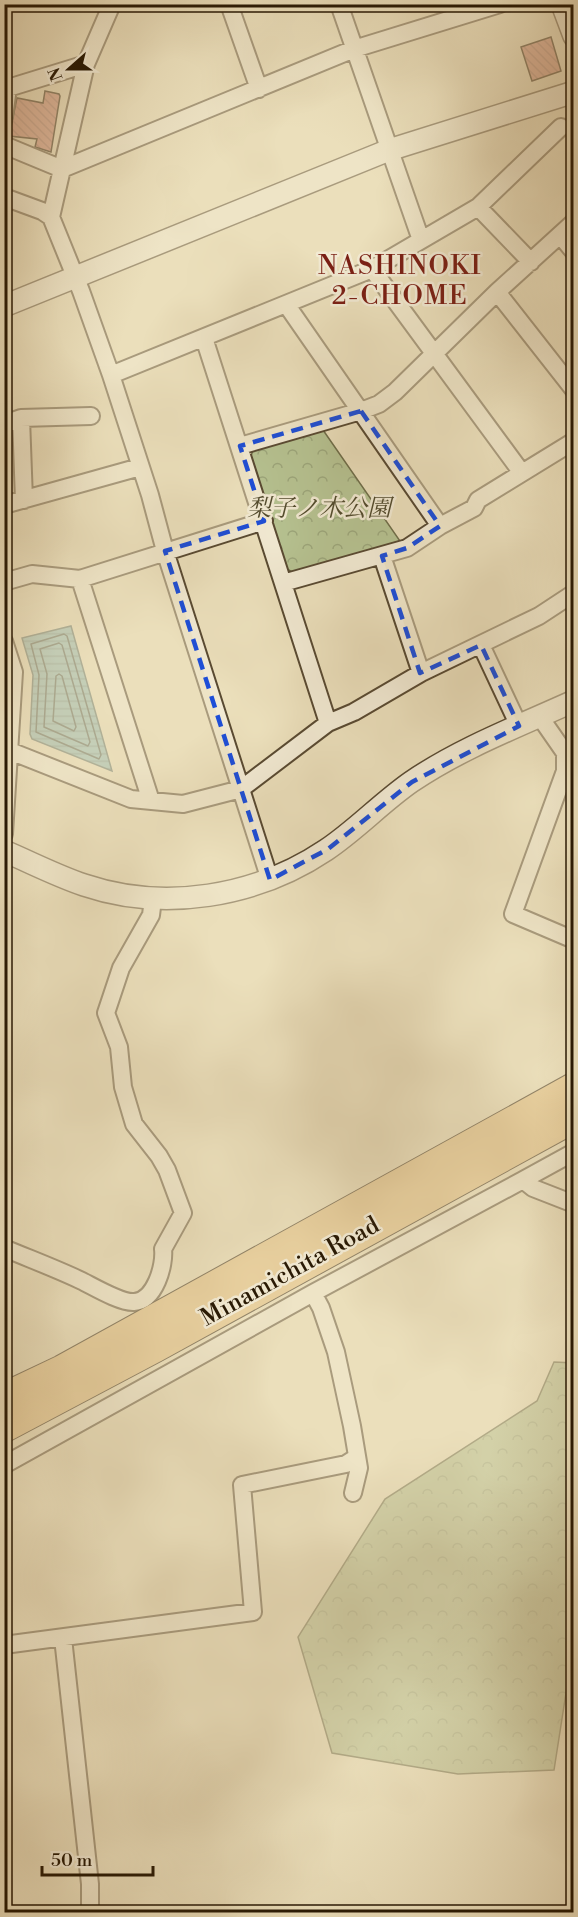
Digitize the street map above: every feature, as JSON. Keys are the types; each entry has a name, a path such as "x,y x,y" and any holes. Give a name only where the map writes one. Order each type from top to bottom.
{"highway":[{"name":"Minamichita Road","path":"4,1399 74,1365 573,1089"},
{"name":"Minamichita Road","path":"4,1426 165,1341 573,1116"}],"street":[{"path":"112,4 86,64 51,217 111,375 270,880"},
{"path":"229,4 259,89"},
{"path":"339,4 421,240"},
{"path":"4,145 62,169 450,11 500,4"},
{"path":"562,4 573,36"},
{"path":"4,117 8,88 86,64"},
{"path":"4,306 389,150 573,92"},
{"path":"111,375 372,269 478,207 561,127"},
{"path":"4,197 42,211 51,217"},
{"path":"478,207 531,262"},
{"path":"240,446 379,404 395,392 496,292 573,222"},
{"path":"560,235 573,252"},
{"path":"372,269 522,473"},
{"path":"496,292 573,390"},
{"path":"286,304 440,526"},
{"path":"204,338 328,723"},
{"path":"4,424 21,418 91,416"},
{"path":"21,418 24,500"},
{"path":"283,583 407,548 440,526 474,508 478,500 573,441"},
{"path":"4,505 140,467"},
{"path":"4,582 32,574 80,579 264,521"},
{"path":"382,556 421,673"},
{"path":"80,579 151,801"},
{"path":"10,751 130,798 183,804 241,789 328,723 354,712 421,673 540,616 573,593"},
{"path":"4,641 14,672 4,834"},
{"path":"482,645 519,726"},
{"path":"4,851 82,885 105,892 153,899 207,896 242,889 297,868 328,849 412,782 457,756 573,701"},
{"path":"540,717 565,753 565,771 513,914 573,940"},
{"path":"4,1248 106,1294 134,1302 147,1297 156,1284 164,1256 163,1249 183,1213 159,1155 134,1124 123,1087 119,1047 106,1013 122,968 151,915 153,899"},
{"path":"4,1465 573,1152"},
{"path":"523,1180 533,1188 573,1204"},
{"path":"313,1293 321,1308 336,1352 359,1468 353,1493"},
{"path":"4,1645 253,1612 242,1485 346,1464 357,1457"},
{"path":"63,1638 90,1884 90,1912"}],"highlighted area":[{"path":"361,411 440,526 407,548 382,556 420,673 481,645 519,726 412,782 328,849 270,880 165,551 264,521 240,446"}],"green space":[{"name":"梨子ノ木公園","path":"323,430 400,541 294,573 287,569 251,456 253,450"},
{"path":"554,1362 574,1363 573,1648 554,1770 458,1774 332,1753 298,1637 385,1499 537,1401"}],"water":[{"path":"71,626 112,771 32,739 30,734 33,675 22,638"}],"building":[{"path":"551,37 561,71 532,81 521,47"},
{"path":"45,91 60,96 51,152 35,147 37,139 9,136 17,98 43,103"}],"district":[{"name":"NASHINOKI 2-CHOME","path":"400,281"}]}
